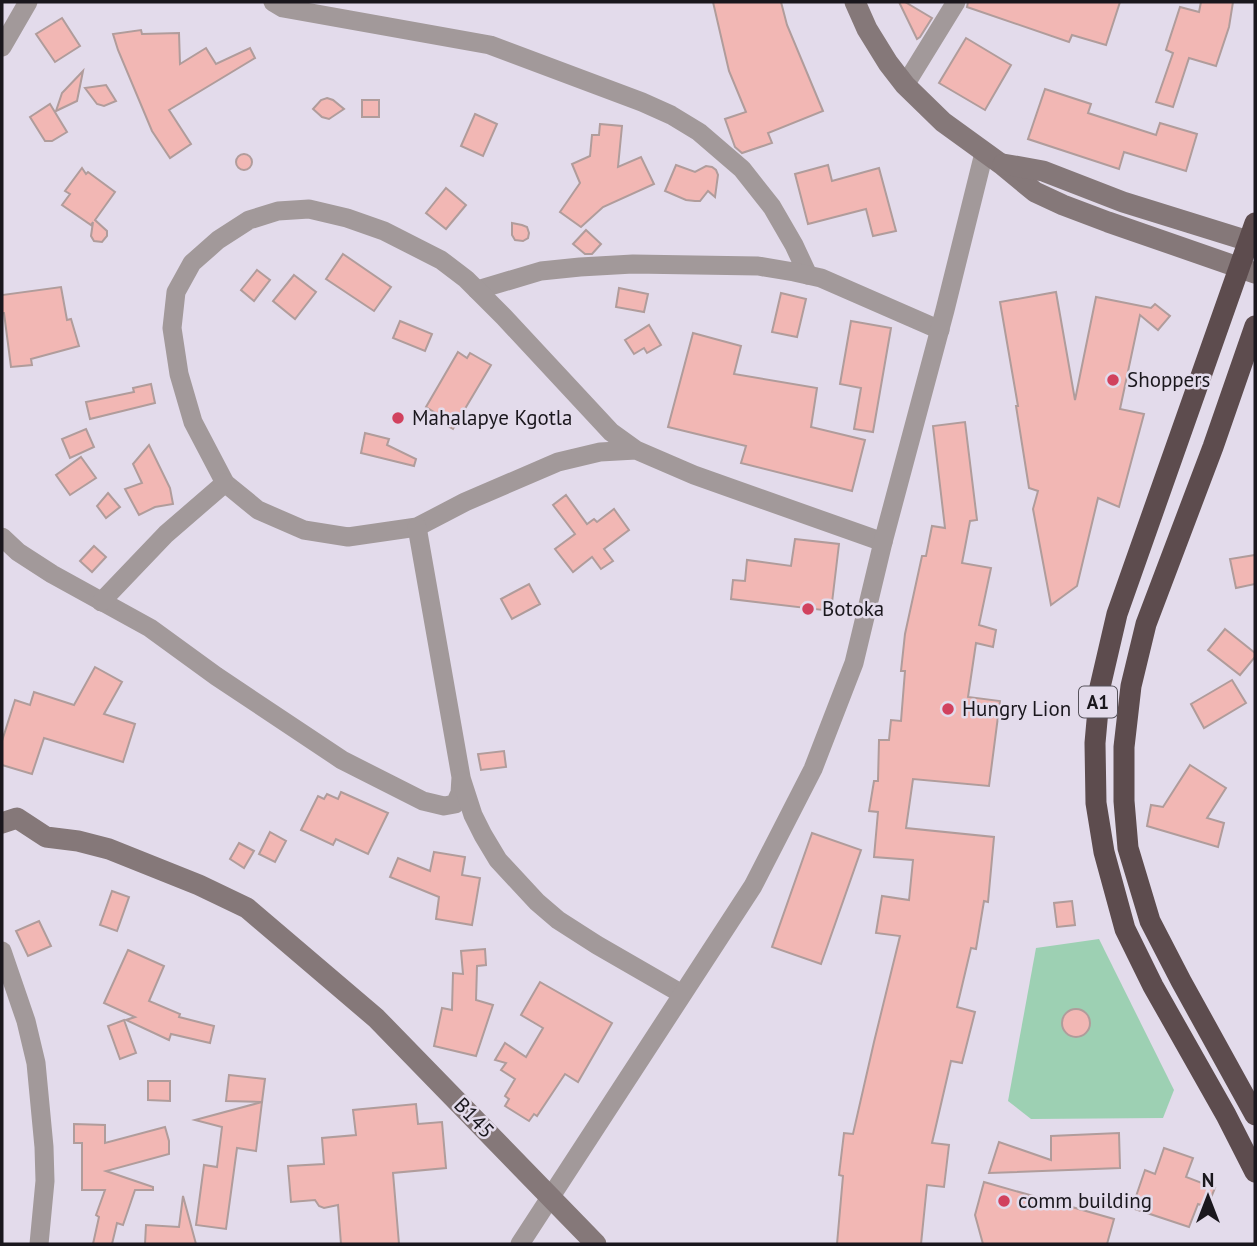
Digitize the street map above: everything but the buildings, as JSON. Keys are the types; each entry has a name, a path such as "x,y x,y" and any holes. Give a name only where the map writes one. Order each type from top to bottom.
{"highway":[{"name":"A1","path":"1253,236 1247,271 1116,614 1100,687 1095,755 1096,803 1104,852 1125,929 1153,986 1255,1171"},
{"name":"A1","path":"1255,326 1146,624 1131,686 1124,747 1124,801 1128,848 1150,921 1255,1115"}],"main road":[{"path":"855,2 887,63 905,85 943,122 1035,192 1063,205 1247,271"},
{"path":"992,158 1043,171 1123,202 1253,236"},
{"name":"B145","path":"7,818 46,837 109,849 199,885 247,908 376,1018 596,1244"}],"street":[{"path":"2,47 28,2"},
{"path":"273,2 284,9 491,45 671,115 699,132 743,169 772,207 808,275"},
{"path":"905,85 956,2"},
{"path":"520,1244 753,886 813,769 854,663 883,542 940,330 992,158"},
{"path":"636,450 600,452 558,462 465,502 417,527 348,537 304,530 258,510 225,483 193,422 179,374 172,328 176,292 192,263 218,240 249,220 278,211 309,209 384,231 440,260 466,279 611,432 636,450 694,475 883,542"},
{"path":"477,290 541,271 620,264 758,266 821,278 940,330"},
{"path":"101,602 166,534 225,483"},
{"path":"2,537 18,552 52,575 150,628 216,676 342,760 423,801 444,806 454,804 460,793 461,777 417,527"},
{"path":"461,777 473,815 498,860 537,902 558,920 597,945 682,994"},
{"path":"2,951 26,1021 36,1063 45,1181 39,1244"}],"green space":[{"path":"1099,939 1174,1090 1163,1118 1031,1119 1008,1101 1036,948"}],"place":[{"name":"Shoppers","path":"1113,380"},
{"name":"Mahalapye Kgotla","path":"398,418"},
{"name":"Botoka","path":"808,609"},
{"name":"Hungry Lion","path":"948,709"},
{"name":"comm building","path":"1004,1201"}]}
